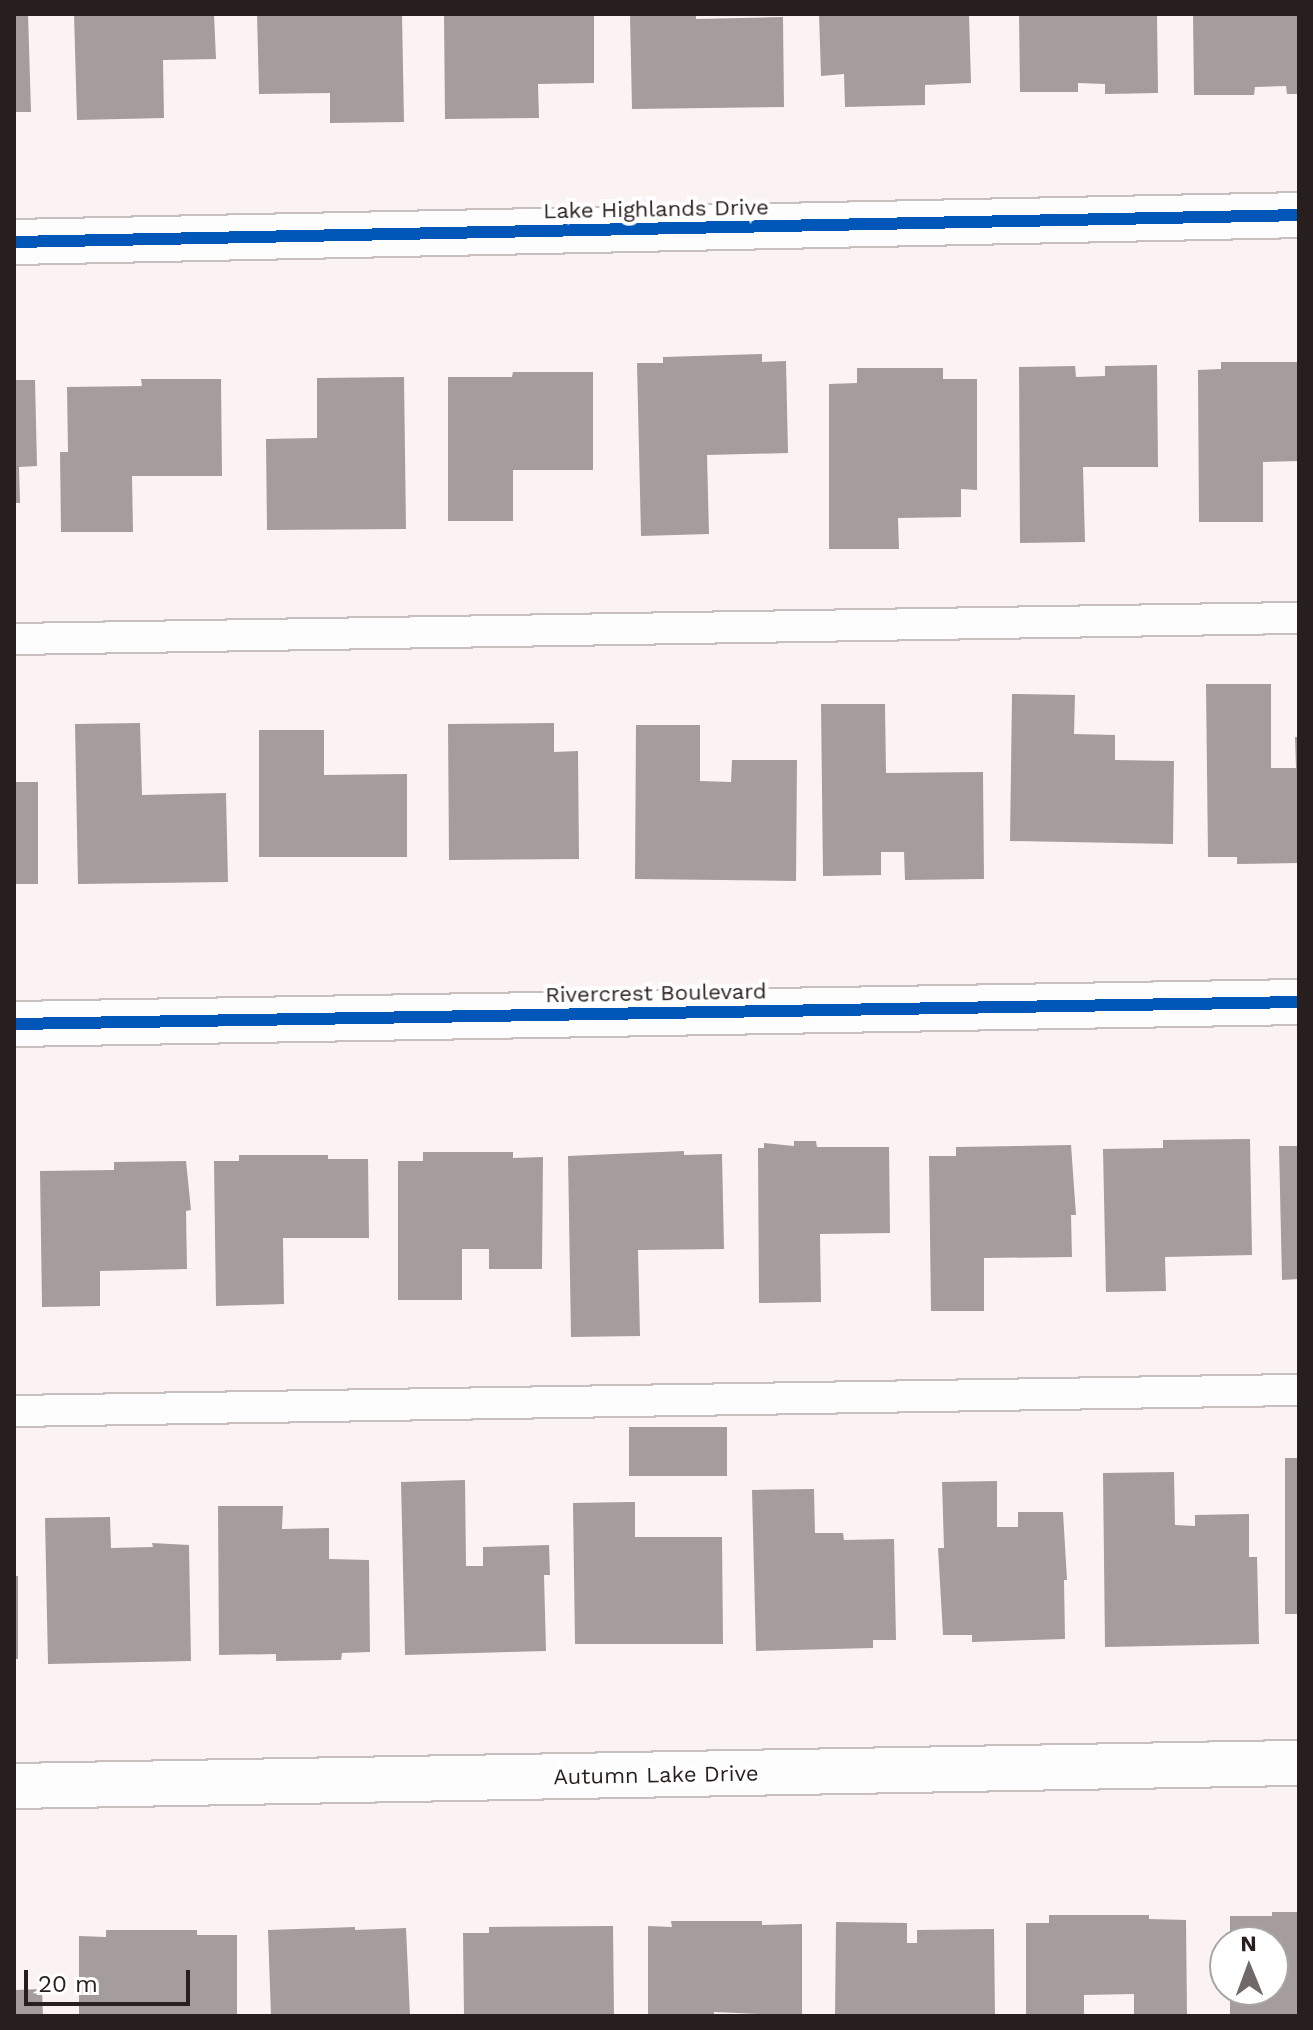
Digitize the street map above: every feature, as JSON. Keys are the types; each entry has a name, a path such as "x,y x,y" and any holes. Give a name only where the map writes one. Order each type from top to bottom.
{"street":[{"name":"Lake Highlands Drive","path":"14,242 1299,215"},
{"name":"Rivercrest Boulevard","path":"14,1024 1299,1002"},
{"name":"Autumn Lake Drive","path":"14,1786 1299,1763"}],"lane":[{"path":"14,639 1299,618"},
{"path":"14,1411 1299,1390"}],"building":[{"path":"14,14 28,14 31,112 14,112"},
{"path":"74,14 214,14 216,59 163,60 164,118 77,120"},
{"path":"257,14 402,14 404,122 330,123 330,93 259,94"},
{"path":"444,14 594,14 594,83 538,84 539,118 445,119"},
{"path":"630,14 696,14 696,19 783,17 784,107 632,109"},
{"path":"819,14 969,14 971,83 925,85 925,105 845,107 844,74 821,76"},
{"path":"1019,14 1157,14 1158,93 1105,94 1105,84 1078,83 1078,92 1020,92"},
{"path":"1193,14 1299,14 1299,94 1287,94 1286,86 1255,87 1254,95 1194,95"},
{"path":"762,354 762,362 786,361 788,453 707,455 709,534 641,536 637,363 663,363 663,357"},
{"path":"1221,362 1299,362 1299,461 1263,462 1263,522 1199,522 1198,370 1221,369"},
{"path":"1157,365 1158,467 1083,467 1085,542 1020,543 1019,367 1075,366 1076,377 1105,376 1105,366"},
{"path":"857,368 943,368 943,379 977,379 977,490 961,489 961,517 898,518 899,549 829,549 829,384 857,383"},
{"path":"513,372 593,372 593,470 513,470 513,521 448,521 448,377 512,377"},
{"path":"404,377 406,529 267,530 266,439 317,438 317,378"},
{"path":"141,379 221,379 222,476 132,476 133,532 61,532 60,452 68,452 67,387 142,386"},
{"path":"14,380 35,380 37,466 19,467 20,503 14,503"},
{"path":"1206,684 1271,684 1271,768 1296,768 1295,737 1299,737 1299,863 1237,864 1237,857 1208,857"},
{"path":"1012,694 1075,695 1074,734 1115,735 1115,760 1174,761 1173,844 1010,841"},
{"path":"821,704 885,704 886,773 983,772 984,879 905,880 904,852 881,852 881,875 823,876"},
{"path":"140,723 142,795 226,793 228,882 78,884 75,724"},
{"path":"554,723 554,752 578,751 579,859 449,860 448,724"},
{"path":"636,725 700,725 700,781 731,782 732,760 797,760 796,881 635,879"},
{"path":"259,730 324,730 324,775 407,774 407,857 259,857"},
{"path":"14,782 38,782 38,884 14,884"},
{"path":"1250,1139 1252,1255 1165,1257 1166,1291 1106,1292 1103,1149 1163,1148 1163,1140"},
{"path":"794,1141 816,1141 817,1147 889,1147 890,1233 820,1234 821,1302 759,1303 758,1148 764,1148 764,1143 794,1146"},
{"path":"1071,1145 1076,1215 1071,1215 1072,1257 984,1258 984,1311 931,1311 929,1156 956,1156 956,1147"},
{"path":"1279,1146 1299,1146 1299,1279 1282,1280"},
{"path":"684,1151 684,1155 722,1154 724,1249 638,1250 640,1336 571,1337 568,1156"},
{"path":"423,1152 513,1152 513,1158 543,1157 542,1269 489,1269 489,1249 462,1249 462,1300 398,1300 398,1161 423,1161"},
{"path":"239,1155 328,1155 328,1159 368,1159 369,1238 283,1238 284,1304 216,1306 214,1161 239,1161"},
{"path":"186,1161 191,1210 186,1211 187,1269 100,1271 100,1306 42,1307 40,1171 114,1170 114,1162"},
{"path":"629,1427 727,1427 727,1476 629,1476"},
{"path":"1285,1458 1299,1458 1299,1614 1285,1614"},
{"path":"1174,1472 1175,1525 1195,1526 1195,1515 1249,1514 1249,1557 1257,1557 1259,1644 1105,1647 1103,1473"},
{"path":"465,1480 466,1566 483,1566 483,1547 549,1545 550,1575 544,1575 546,1651 405,1655 401,1482"},
{"path":"997,1481 997,1527 1018,1527 1018,1512 1063,1512 1067,1580 1064,1580 1065,1639 972,1642 972,1635 943,1635 938,1548 944,1548 942,1482"},
{"path":"814,1489 815,1533 843,1533 844,1540 894,1539 896,1640 873,1640 873,1648 756,1651 752,1490"},
{"path":"635,1502 635,1537 722,1537 723,1644 575,1644 573,1503"},
{"path":"218,1506 283,1506 282,1529 329,1528 329,1559 369,1560 370,1652 342,1653 341,1660 276,1661 276,1654 219,1655"},
{"path":"110,1517 111,1548 153,1547 152,1543 189,1545 191,1661 48,1664 45,1518"},
{"path":"14,1576 18,1576 18,1659 14,1659"},
{"path":"1272,1912 1299,1912 1299,2015 1230,2016 1230,2006 1289,2006 1289,1926 1230,1926 1230,1916 1272,1916"},
{"path":"1049,1915 1149,1915 1149,1919 1186,1920 1187,2016 1134,2016 1134,1994 1084,1995 1084,2016 1026,2016 1026,1923 1049,1923"},
{"path":"671,1921 802,1924 802,2016 714,2012 714,2016 648,2016 648,1926 672,1927"},
{"path":"836,1922 907,1923 907,1943 917,1943 917,1930 994,1929 995,2016 835,2016"},
{"path":"613,1926 614,2016 464,2016 463,1933 489,1933 489,1927"},
{"path":"355,1927 355,1930 406,1928 410,2016 271,2016 268,1930"},
{"path":"106,1930 197,1930 197,1935 237,1935 237,2016 79,2016 79,1936 106,1937"},
{"path":"42,1989 43,2016 15,2016 14,1990"}],"cycle path":[{"path":"14,242 1299,215"},
{"path":"14,1024 1299,1002"}]}
